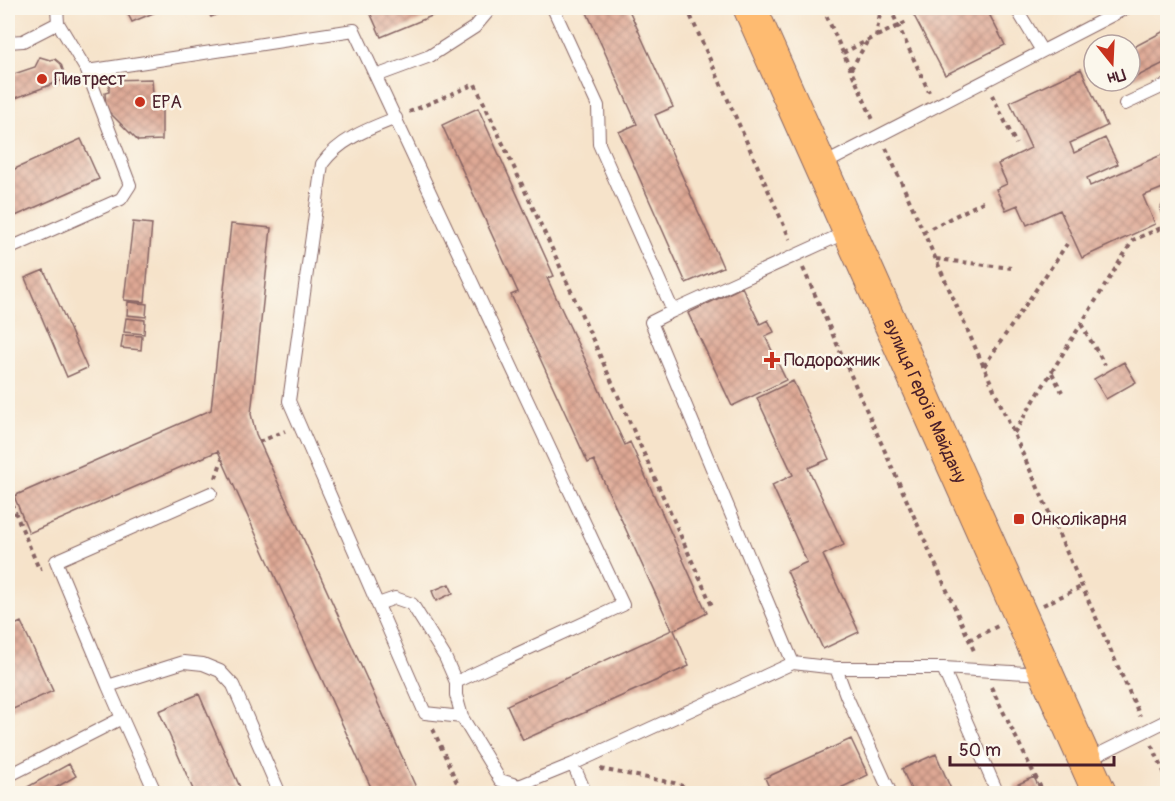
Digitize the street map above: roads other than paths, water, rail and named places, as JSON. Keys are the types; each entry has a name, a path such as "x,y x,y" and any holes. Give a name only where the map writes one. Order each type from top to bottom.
{"main road":[{"name":"вулиця Героїв Майдану","path":"750,8 1100,794"}],"lane":[{"path":"8,249 121,199 130,185 87,71 58,23 57,8"},
{"path":"376,76 430,56 475,27 491,8"},
{"path":"553,8 598,106 599,144 672,311"},
{"path":"1016,8 1042,51"},
{"path":"821,166 1126,8"},
{"path":"8,42 22,41 58,23"},
{"path":"87,71 354,30 623,605 456,682"},
{"path":"1125,104 1167,84"},
{"path":"396,118 358,133 330,153 322,164 289,401 425,713 462,717"},
{"path":"793,663 651,322 850,231"},
{"path":"156,794 56,561 211,493"},
{"path":"378,604 395,598 412,604 446,657 456,682 456,695 462,717 500,780 519,786 573,764 793,663 836,668 943,668 1047,674"},
{"path":"108,686 184,662 203,664 220,671 233,685 280,794"},
{"path":"836,668 891,794"},
{"path":"943,668 999,794"},
{"path":"8,776 122,718"},
{"path":"1086,761 1167,720"},
{"path":"573,764 586,794"}],"place":[{"name":"Пивтрест","path":"42,79"},
{"name":"ЕРА","path":"140,102"},
{"name":"Подорожник","path":"772,360"},
{"name":"Онколікарня","path":"1019,519"}]}
